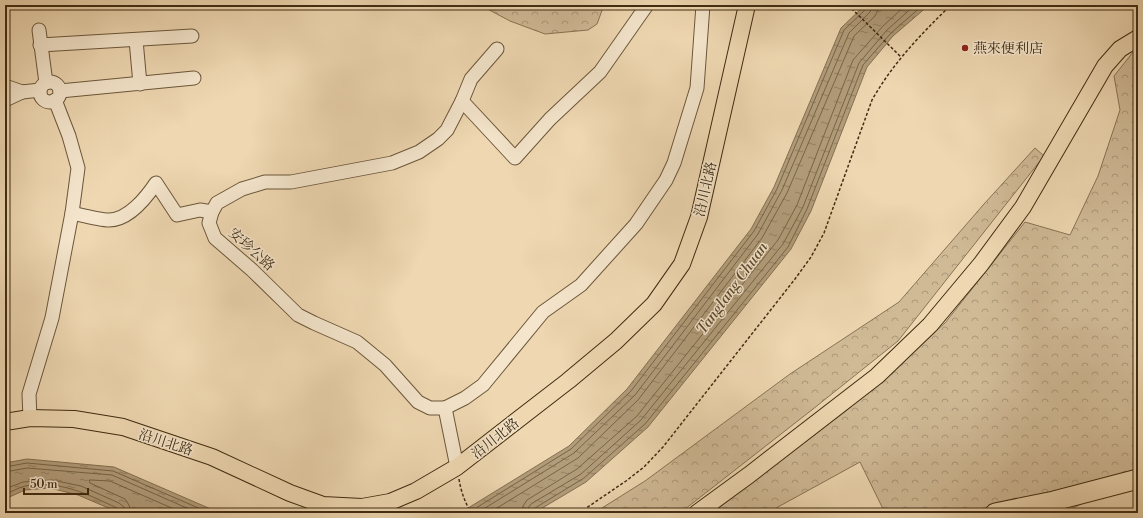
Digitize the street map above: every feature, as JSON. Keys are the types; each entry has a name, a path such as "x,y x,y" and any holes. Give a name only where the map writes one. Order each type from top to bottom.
{"highway":[{"path":"995,513 1137,482"}],"main road":[{"name":"沿川北路","path":"5,422 30,418 74,419 123,427 212,457 290,494 323,504 362,507 390,502 416,491 457,467 568,381 616,341 654,304 682,264 699,217 747,5"},
{"path":"697,513 750,475 877,376 930,325 981,264 1023,207 1105,66 1120,50 1138,38"}],"street":[{"path":"462,101 515,158 550,118 600,72 647,5"},
{"path":"457,467 445,408 465,398 483,385 543,312 581,285 636,224 666,180 674,163 697,88 703,5"},
{"path":"38,30 43,86 40,96 45,101 52,102 57,96 194,78"},
{"path":"40,45 192,36"},
{"path":"136,40 140,84"},
{"path":"72,213 108,220 121,218 148,196 156,183 177,215 200,210 212,212 217,203 242,189 264,182 291,182 392,163 419,152 438,139 447,130 472,80 497,49"},
{"path":"5,86 22,92"},
{"path":"5,100 22,92 43,86"},
{"path":"30,418 29,394 52,318 72,213 78,168 57,96"},
{"name":"安珍公路","path":"212,212 209,223 215,238 252,270 298,315 357,342 385,365 418,402 430,408 445,408"}],"path":[{"path":"848,5 901,57"},
{"path":"579,513 644,467 663,447 795,279 811,257 824,233 872,100 883,81 901,57 927,28 951,5"},
{"path":"457,467 461,492 471,513"}],"green space":[{"path":"480,5 604,5 597,24 588,30 545,34 510,21"},
{"path":"1138,46 1138,476 1063,513 885,513 860,462 767,513 712,513 847,410 945,323 1025,222 1070,235 1098,176 1120,110 1114,76"},
{"path":"1035,148 1044,156 898,341 680,513 594,513 645,481 790,374 899,302"}],"water":[{"name":"Tanglang Chuan","path":"865,5 929,5 893,36 867,67 811,211 791,249 648,427 586,482 534,513 460,513 569,446 627,389 751,229 774,187 841,28"},
{"path":"27,459 114,467 220,513 120,513 78,495 50,488 25,490 5,499 5,463"}],"place":[{"name":"燕來便利店","path":"965,48"}]}
